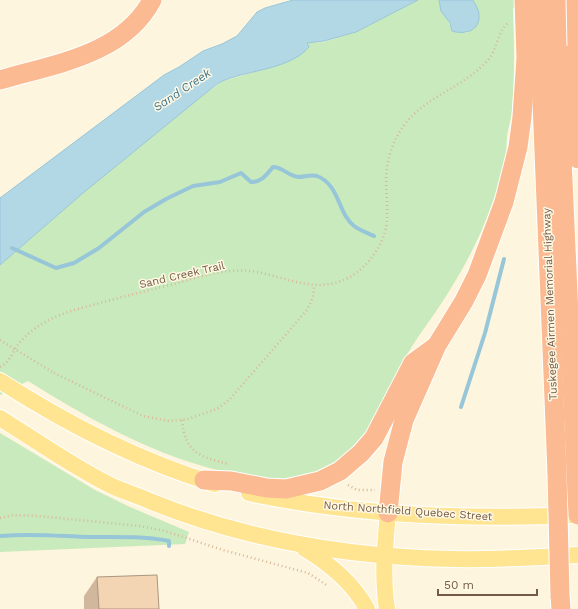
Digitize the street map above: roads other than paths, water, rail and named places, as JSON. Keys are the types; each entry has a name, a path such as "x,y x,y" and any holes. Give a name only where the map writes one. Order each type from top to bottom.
{"highway":[{"path":"0,80 85,55 113,42 136,23 152,0"},
{"path":"524,0 549,49 578,159"},
{"name":"Tuskegee Airmen Memorial Highway","path":"538,0 549,49 561,603"},
{"path":"556,0 549,49 578,515"},
{"path":"388,513 390,483 397,442 414,394 437,345 464,301 476,274 504,202 518,147 522,116 570,0"},
{"path":"204,480 231,481 260,488 286,489 320,481 340,471 361,453 374,438 413,363 437,345"}],"main road":[{"name":"North Northfield Quebec Street","path":"6,385 121,448 154,463 246,492 337,509 388,513 490,517 578,515"},
{"path":"0,418 52,452 112,486 176,511 250,535 301,546 384,556 454,559 578,555"},
{"path":"388,513 384,556 388,609"},
{"path":"301,546 320,558 344,578 354,589 367,609"}],"water":[{"name":"Sand Creek","path":"293,0 418,0 356,32 324,41 307,43 309,47 291,60 269,68 235,77 218,84 83,193 0,265 0,198 164,75 203,51 222,44 237,36 257,12 265,8"},
{"path":"439,0 473,0 479,13 477,25 467,32 452,31 450,23 441,11"}],"waterway":[{"path":"12,248 56,268 74,263 99,248 144,212 166,199 193,186 220,182 241,173 251,182 255,182 264,178 273,167 280,168 294,176 315,175 324,180 334,192 348,220 354,226 374,236"},
{"path":"461,407 485,333 504,259"},
{"path":"0,536 33,535 159,539 169,541 169,546"}]}
